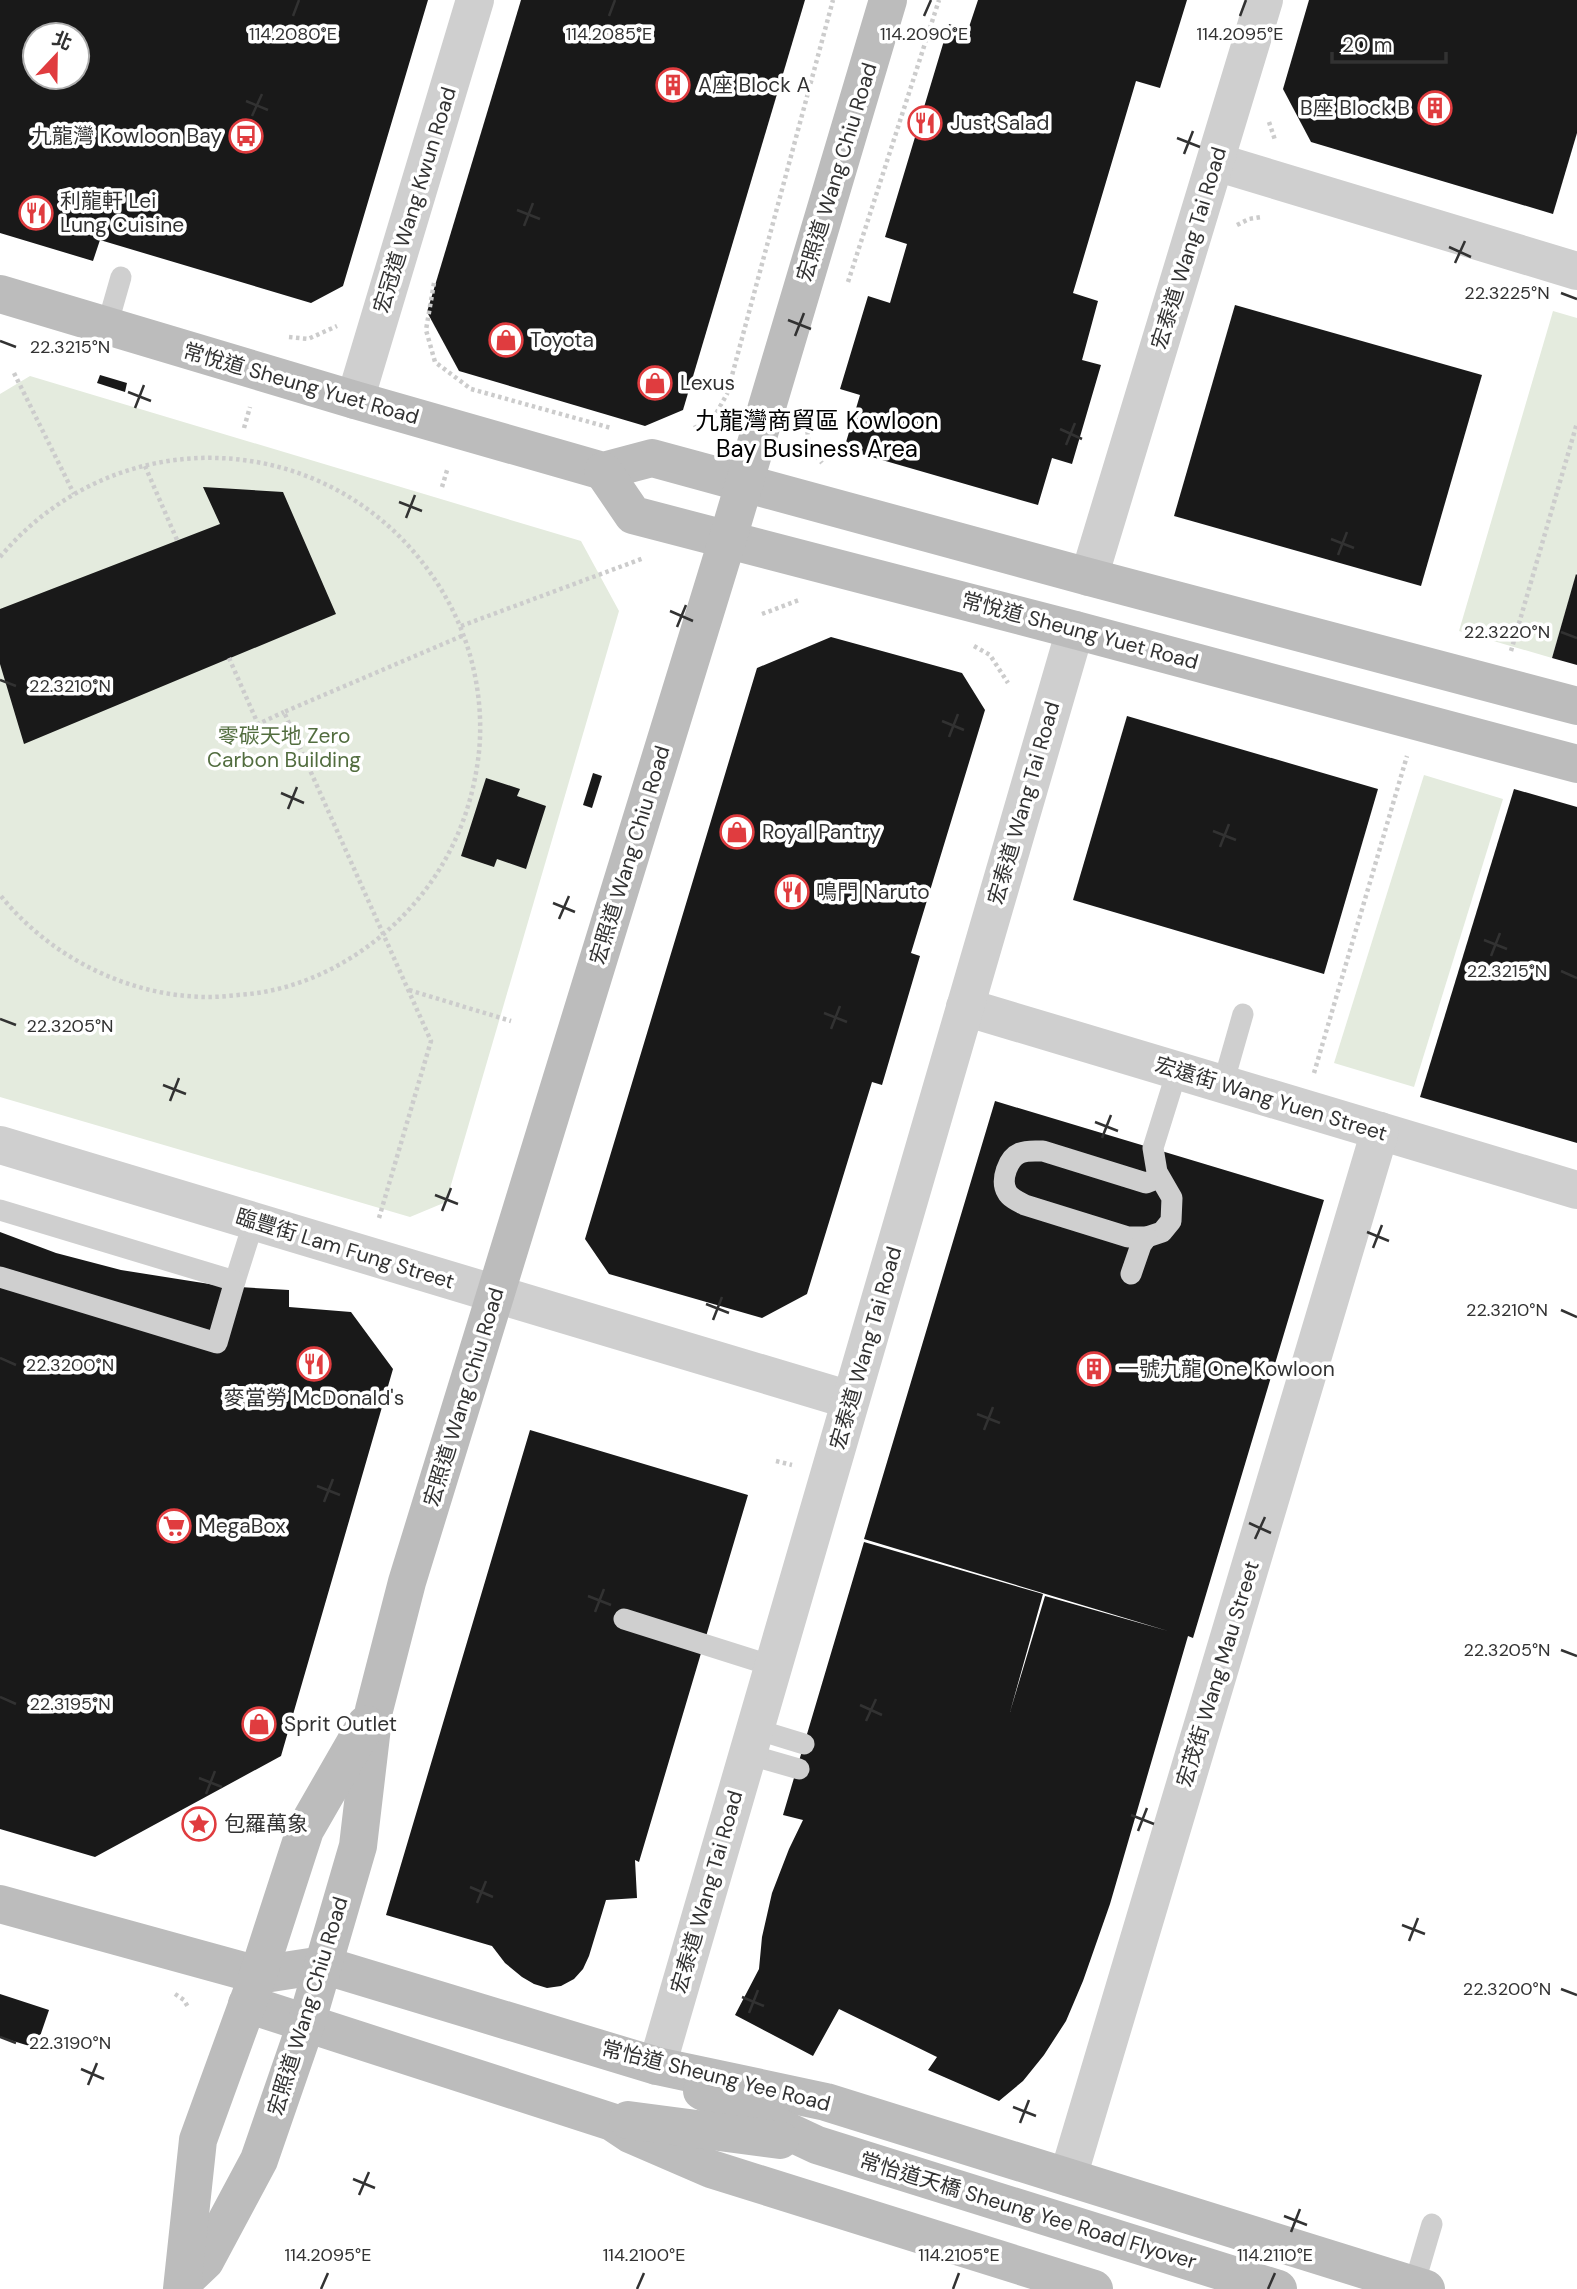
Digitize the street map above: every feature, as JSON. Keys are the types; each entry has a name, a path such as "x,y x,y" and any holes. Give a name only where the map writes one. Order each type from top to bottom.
{"main road":[{"name":"宏照道 Wang Chiu Road","path":"183,2285 205,2261 260,2160 306,2024 358,1846 374,1710 407,1583 728,538 888,0"},
{"name":"常悅道 Sheung Yuet Road","path":"0,294 603,471 633,515 1075,629 1577,764"},
{"path":"603,471 652,458 1577,706"},
{"name":"宏照道 Wang Chiu Road","path":"183,2285 198,2140 252,1990 305,1830 374,1710"},
{"name":"常怡道 Sheung Yee Road","path":"0,1904 252,1990 306,2024 612,2122 630,2134 711,2169 1094,2289"},
{"name":"常怡道 Sheung Yee Road","path":"252,1990 323,1965 657,2066 826,2102 1420,2287"},
{"name":"常怡道天橋 Sheung Yee Road Flyover","path":"657,2066 692,2086 817,2145 1278,2289"},
{"name":"常怡道天橋 Sheung Yee Road Flyover","path":"612,2122 635,2119 817,2145"}],"street":[{"name":"宏冠道 Wang Kwun Road","path":"355,400 475,0"},
{"name":"宏泰道 Wang Tai Road","path":"1089,577 1264,0"},
{"path":"1216,162 1577,271"},
{"name":"宏泰道 Wang Tai Road","path":"657,2066 1075,629"},
{"name":"宏遠街 Wang Yuen Street","path":"965,1007 1577,1190"},
{"name":"宏茂街 Wang Mau Street","path":"1068,2177 1380,1131"},
{"name":"臨豐街 Lam Fung Street","path":"0,1145 850,1400"}],"lane":[{"path":"107,326 121,278"},
{"path":"1223,1084 1243,1014"},
{"path":"1158,1174 1156,1179 1146,1183 1043,1150 1017,1154 1010,1162 1004,1178 1006,1191 1025,1205 1128,1237 1147,1237 1163,1232 1171,1221 1174,1208 1172,1198 1158,1174 1153,1148 1177,1071"},
{"path":"0,1210 235,1281"},
{"path":"0,1277 217,1342 254,1221"},
{"path":"1131,1274 1141,1245 1147,1237"},
{"path":"624,1619 773,1666"},
{"path":"751,1742 804,1744"},
{"path":"751,1742 799,1769"},
{"path":"1420,2287 1432,2224"}],"path":[{"path":"689,430 713,419 727,394 833,0"},
{"path":"847,284 939,0"},
{"path":"283,337 308,339 336,327 343,317"},
{"path":"426,330 435,362 471,389 622,431"},
{"path":"14,373 74,495"},
{"path":"805,414 809,447 829,471"},
{"path":"1508,659 1577,423"},
{"path":"0,557 19,535 60,502 107,477 158,462 211,457 264,463 314,478 362,504 403,538 436,579 464,635 476,677 481,730 476,782 460,832 435,879 401,920 360,953 313,978 262,992 209,998 156,992 105,976 58,951 18,917 0,895"},
{"path":"145,466 177,540"},
{"path":"461,626 645,558"},
{"path":"229,658 258,724 464,635"},
{"path":"284,712 431,1041 379,1218"},
{"path":"1311,1082 1408,755"},
{"path":"409,990 511,1021"}],"green space":[{"path":"1553,311 1577,318 1577,572 1552,658 1459,631"},
{"name":"零碳天地 Zero Carbon Building","path":"30,376 581,541 619,611 446,1202 410,1217 0,1097 0,394"},
{"path":"1424,775 1503,799 1414,1087 1334,1063"}],"building":[{"path":"0,0 428,0 343,286 311,303 100,240 93,261 0,233"},
{"path":"521,0 805,0 683,410 645,426 459,371 427,312"},
{"path":"978,0 1187,0 1160,88 1136,81 1073,293 1098,301 1082,360 1101,365 1072,464 1052,458 1038,505 844,449 860,395 840,389 868,296 890,303 907,244 885,237 949,24 968,30"},
{"name":"B座 Block B","path":"1309,0 1577,0 1577,133 1553,214 1311,142 1283,89"},
{"path":"1235,305 1482,375 1421,586 1174,516"},
{"path":"100,375 127,383 125,392 97,383"},
{"path":"203,487 283,492 336,614 24,744 0,664 0,609 220,524"},
{"path":"1577,575 1577,665 1552,658"},
{"path":"831,637 962,673 985,710 911,953 920,956 882,1085 872,1082 807,1294 762,1318 609,1274 585,1239 757,668"},
{"path":"1127,716 1378,789 1324,974 1073,900"},
{"path":"593,773 602,776 592,808 583,805"},
{"path":"486,778 520,789 517,796 546,806 526,869 497,859 494,867 461,856"},
{"path":"1514,789 1577,807 1577,1143 1420,1097"},
{"path":"995,1101 1324,1200 1193,1638 1188,1636 1110,1904 1083,1981 1066,2021 1044,2055 1023,2081 999,2101 928,2070 937,2057 839,2009 813,2056 735,2015 759,1969 762,1937 772,1893 803,1820 783,1815 864,1542 1043,1594 1010,1712 1045,1596 1168,1631 864,1539"},
{"name":"MegaBox","path":"0,1232 56,1253 121,1270 222,1286 289,1290 289,1307 351,1312 393,1369 281,1756 95,1857 0,1829"},
{"path":"530,1430 748,1495 639,1862 635,1860 637,1898 606,1900 583,1969 574,1979 561,1986 547,1988 522,1977 505,1963 492,1946 386,1915"},
{"path":"0,1994 49,2010 36,2048 0,2037"}],"place":[{"name":"A座 Block A","path":"673,85"},
{"name":"B座 Block B","path":"1435,108"},
{"name":"Just Salad","path":"925,123"},
{"name":"九龍灣 Kowloon Bay","path":"246,136"},
{"name":"利龍軒 Lei Lung Cuisine","path":"36,213"},
{"name":"Toyota","path":"506,340"},
{"name":"Lexus","path":"655,383"},
{"name":"Royal Pantry","path":"737,832"},
{"name":"鳴門 Naruto","path":"792,892"},
{"name":"麥當勞 McDonald's","path":"314,1364"},
{"name":"一號九龍 One Kowloon","path":"1094,1369"},
{"name":"MegaBox","path":"174,1526"},
{"name":"Sprit Outlet","path":"259,1724"},
{"name":"包羅萬象","path":"199,1824"}],"district":[{"name":"九龍灣商貿區 Kowloon Bay Business Area","path":"817,435"}]}
